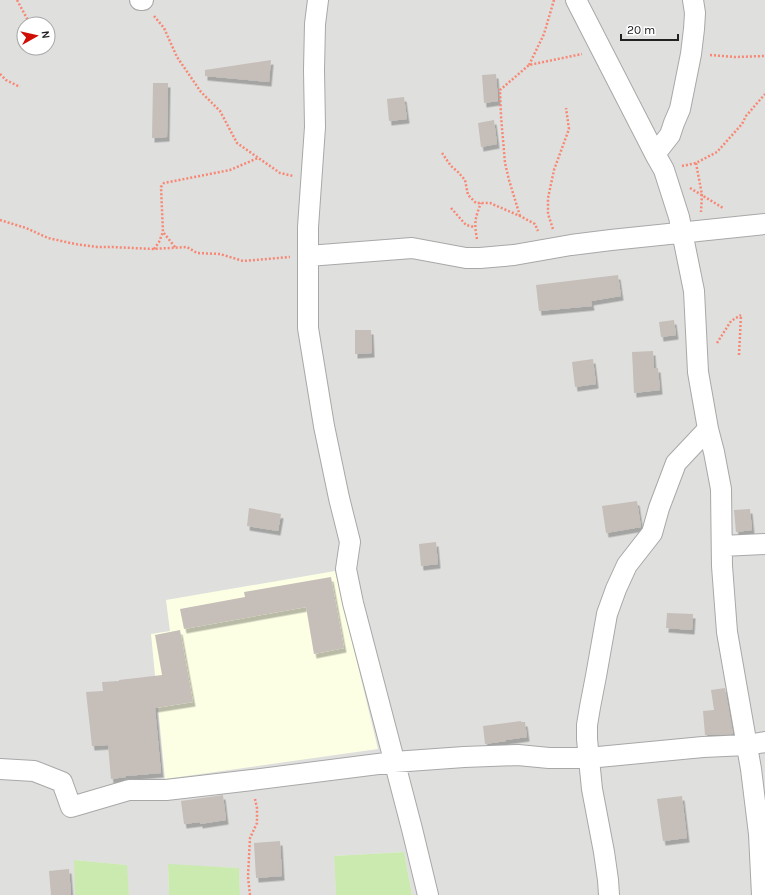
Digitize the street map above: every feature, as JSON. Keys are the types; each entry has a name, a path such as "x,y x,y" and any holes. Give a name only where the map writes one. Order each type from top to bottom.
{"street":[{"path":"318,0 314,70 315,127 308,227 308,328 324,426 350,542 346,569 353,603 428,895"},
{"path":"576,0 662,168 679,217 694,291 698,372 721,489 722,566 727,632 756,743 751,769 759,834 762,895"},
{"path":"662,168 670,135 680,109 691,54 695,13 693,0"},
{"path":"308,256 412,248 466,258 480,258 514,255 611,240 756,225"},
{"path":"609,895 607,873 592,789 587,739 587,725 607,614 613,595 627,565 652,533 659,508 676,463 708,429"},
{"path":"722,546 765,544"},
{"path":"0,769 34,772 62,782 71,808 129,790 166,790 394,762 464,757 518,756 588,758 756,743"}],"path":[{"path":"17,0 26,16"},
{"path":"141,0 164,28 177,58 201,92 220,111 237,143 280,172 311,181"},
{"path":"520,216 505,163 500,90 529,65 544,34 554,0"},
{"path":"529,65 602,50"},
{"path":"691,54 735,57 765,56"},
{"path":"0,74 6,80 20,87"},
{"path":"662,168 696,163 717,152 742,124 746,116 765,94"},
{"path":"566,108 569,129 554,170 548,198 548,214 553,230 571,245"},
{"path":"442,153 451,166 465,180 468,195 476,203 490,203 535,224 544,250"},
{"path":"153,249 159,242 163,232 161,187 164,183 230,170 259,158"},
{"path":"696,163 702,194 700,218 702,230"},
{"path":"662,168 725,209 756,225"},
{"path":"480,258 474,227 475,217 481,203"},
{"path":"451,208 466,225 474,227"},
{"path":"0,220 26,228 48,238 97,247 153,249 187,247 197,253 220,254 243,260 308,256"},
{"path":"163,232 175,247"},
{"path":"697,354 716,344 731,321 740,315 739,355"},
{"path":"250,895 248,877 250,838 257,823 257,808 252,780"}],"shaded area":[{"path":"0,0 765,0 765,895 412,895 404,852 334,856 336,895 240,895 239,868 168,865 169,895 129,895 126,865 75,860 75,895 0,895"},
{"path":"335,571 378,749 165,779 151,634 170,631 166,600"}],"green space":[{"path":"404,852 412,895 336,895 334,856"},
{"path":"74,860 127,865 129,895 75,895"},
{"path":"168,864 239,868 240,895 169,895"}],"building":[{"path":"271,60 269,82 205,76 205,70"},
{"path":"496,74 498,101 484,103 482,75"},
{"path":"153,83 168,83 167,137 152,138"},
{"path":"404,97 407,119 389,121 387,99"},
{"path":"494,120 497,144 481,147 478,123"},
{"path":"618,275 621,296 591,301 592,306 539,311 536,285"},
{"path":"674,320 676,335 661,337 659,322"},
{"path":"355,330 371,330 372,353 355,354"},
{"path":"653,351 654,368 658,368 660,390 634,393 632,352"},
{"path":"593,359 596,384 575,387 572,362"},
{"path":"637,501 641,527 606,533 602,506"},
{"path":"249,508 281,514 278,531 247,526"},
{"path":"750,509 752,530 736,532 734,510"},
{"path":"436,542 438,564 421,566 419,544"},
{"path":"331,577 344,648 314,654 306,607 184,629 180,609 245,597 244,592"},
{"path":"667,613 693,614 692,630 666,628"},
{"path":"180,630 193,702 155,708 161,773 111,779 108,745 92,746 86,692 103,691 102,682 162,675 155,635"},
{"path":"725,688 733,734 705,735 703,711 714,710 711,690"},
{"path":"521,721 525,722 527,737 485,744 483,726"},
{"path":"223,795 226,820 200,824 200,822 184,824 181,801"},
{"path":"682,796 687,838 663,841 657,799"},
{"path":"280,841 282,876 256,878 254,843"},
{"path":"69,869 71,895 51,895 49,871"}]}
